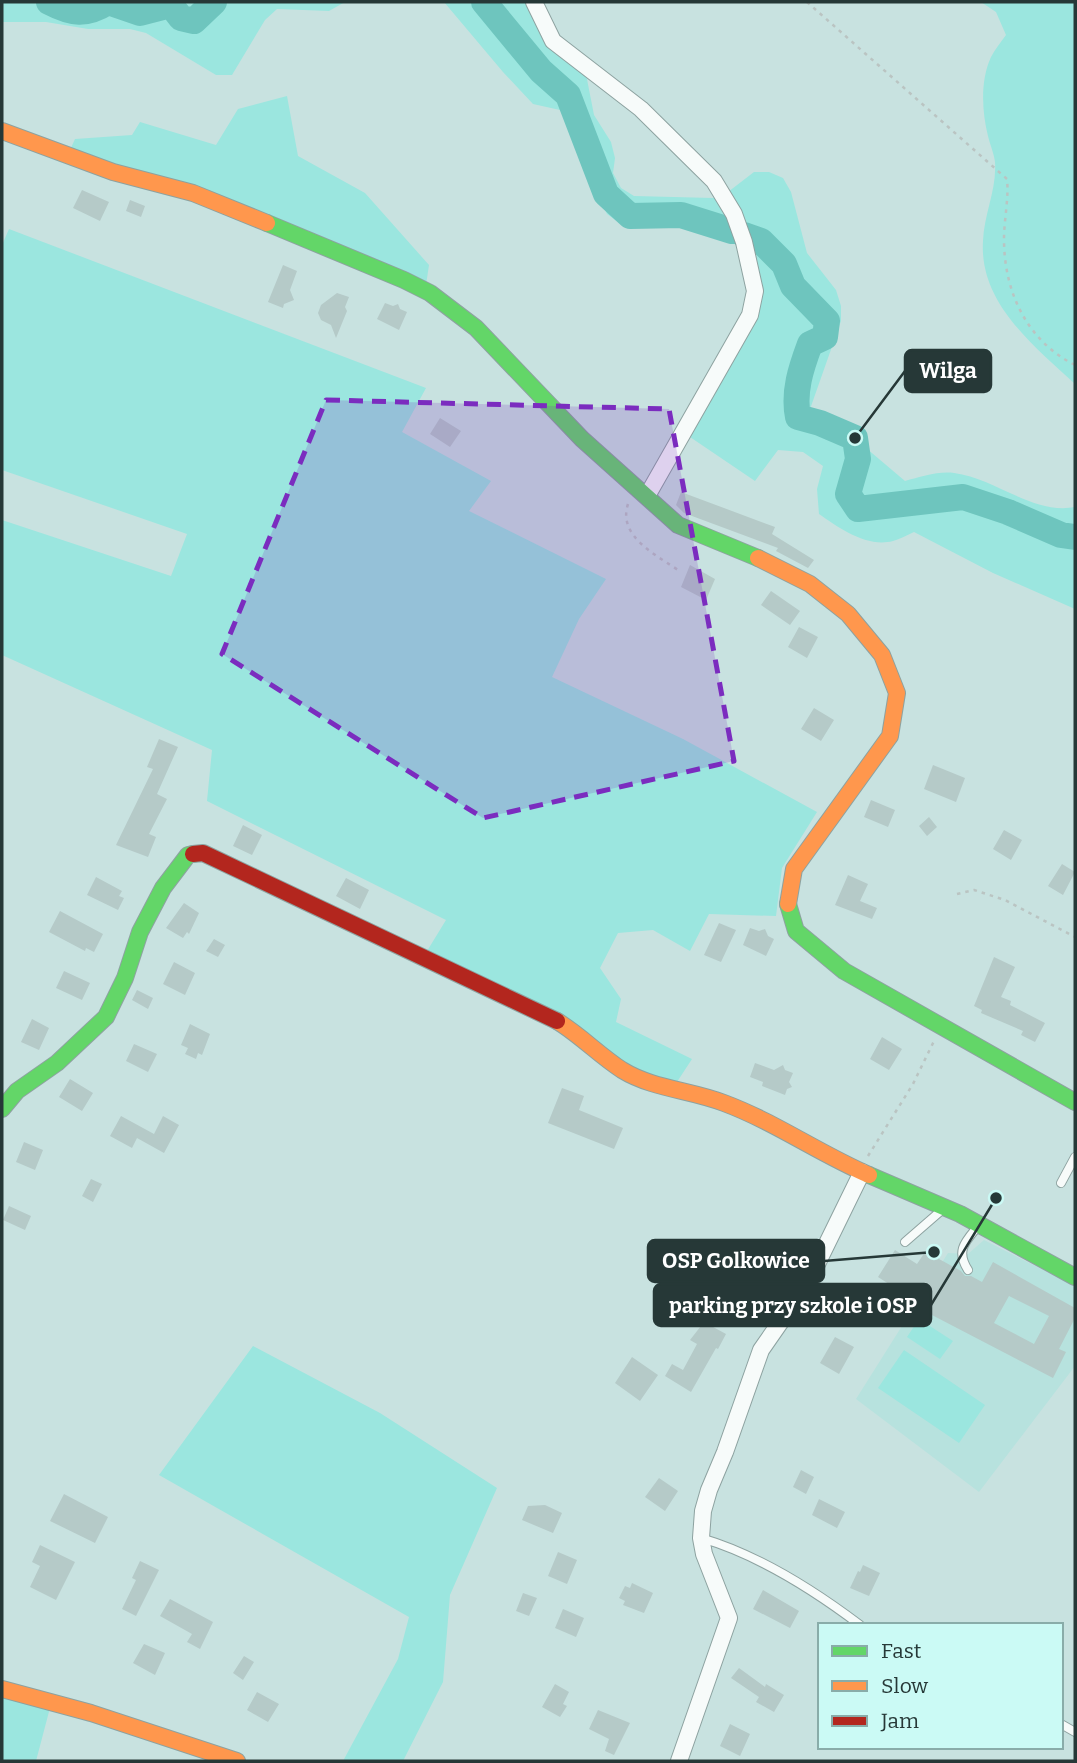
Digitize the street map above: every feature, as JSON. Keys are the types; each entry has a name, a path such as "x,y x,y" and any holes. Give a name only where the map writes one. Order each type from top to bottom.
{"street":[{"path":"534,2 553,41 641,109 714,181 734,214 744,242 755,291 750,315 642,492"},
{"path":"2,131 113,172 193,193 430,293 476,328 582,439 678,525 765,561 810,584 848,614 882,656 897,693 890,736 794,869 788,905 796,931 845,971 1075,1102"},
{"path":"2,1109 17,1091 58,1063 106,1017 125,978 140,932 163,888 188,855 203,853 551,1017 575,1032 621,1069 642,1080 723,1102 772,1124 862,1172 945,1207 1075,1277"},
{"path":"679,1761 729,1618 704,1554 701,1538 709,1490 761,1350 817,1264 862,1172"},
{"path":"2,1689 46,1699 135,1726 236,1761"}],"lane":[{"path":"1060,1182 1075,1157"},
{"path":"905,1242 945,1207"},
{"path":"968,1270 962,1261 961,1252 979,1225"},
{"path":"701,1538 820,1594 857,1623"}],"path":[{"path":"807,2 1007,179 1004,237 1006,268 1016,301 1032,332 1075,365"},
{"path":"642,492 626,506 625,518 629,529 635,539 681,572"},
{"path":"957,894 974,890 1005,900 1075,937"},
{"path":"862,1172 869,1153 932,1049 938,1025"}],"highlighted area":[{"path":"326,400 669,409 734,761 483,818 222,654"}],"shaded area":[{"path":"2,2 41,2 56,12 61,2 345,2 329,11 277,9 265,20 232,75 216,75 146,33 130,29 88,29 46,22 2,22"},
{"path":"444,2 534,2 544,21 585,69 594,115 611,142 615,158 613,173 621,188 634,196 713,198 728,192 754,172 769,172 783,178 791,192 807,253 836,290 841,306 841,321 809,412 853,437 905,481 954,473 969,476 1044,506 1075,507 1075,609 993,573 914,532 896,540 873,542 844,531 819,514 817,489 823,466 803,452 778,450 755,481 690,437 755,323 762,286 746,227 727,236 680,224 622,225 607,214 598,196 594,177 576,131 560,110 533,104"},
{"path":"981,2 1075,2 1075,384 1012,322 990,284 984,263 984,231 995,172 984,117 983,96 987,66 1006,35 996,12"},
{"path":"287,96 298,156 365,193 429,265 426,285 70,150 75,139 132,135 140,122 216,145 238,109"},
{"path":"9,229 426,388 402,432 491,481 469,511 606,579 579,619 552,677 683,739 817,812 782,868 776,916 709,914 690,951 653,930 618,933 600,968 621,999 616,1022 692,1059 675,1085 643,1078 424,956 446,920 207,801 212,750 2,655 2,520 171,576 187,534 2,470 2,245"},
{"path":"984,1240 1075,1286 1075,1366 979,1492 856,1399 948,1253 968,1254"},
{"path":"919,1319 953,1341 940,1359 907,1337"},
{"path":"253,1346 380,1413 497,1488 450,1595 443,1682 403,1761 343,1761 398,1659 409,1617 159,1475"},
{"path":"904,1350 985,1405 959,1443 878,1388"},
{"path":"2,1693 51,1704 36,1761 2,1761"}],"building":[{"path":"82,190 109,202 100,221 73,208"},
{"path":"130,200 145,206 141,217 126,211"},
{"path":"283,265 297,271 290,290 294,300 284,304 283,308 268,302"},
{"path":"337,293 349,297 345,307 347,311 336,338 331,325 321,320 318,313 321,305"},
{"path":"385,303 393,306 398,304 400,309 407,312 399,330 377,319"},
{"path":"440,418 461,431 450,447 430,434"},
{"path":"681,492 775,527 772,534 814,560 808,568 776,551 778,548 684,513 676,505"},
{"path":"690,565 715,579 706,600 681,587"},
{"path":"771,591 800,611 790,625 761,605"},
{"path":"799,627 818,637 807,658 788,647"},
{"path":"814,708 834,720 821,741 801,729"},
{"path":"159,739 178,747 157,794 167,799 149,834 156,837 148,857 116,845 153,769 147,767"},
{"path":"933,765 965,778 956,802 924,789"},
{"path":"871,800 895,810 888,827 864,817"},
{"path":"929,817 937,827 927,836 919,826"},
{"path":"243,825 262,835 252,855 233,846"},
{"path":"1004,830 1022,840 1011,860 993,849"},
{"path":"1062,864 1075,872 1063,895 1048,886"},
{"path":"848,875 868,884 860,901 877,908 872,919 835,905"},
{"path":"96,877 122,891 119,896 124,898 118,910 87,895"},
{"path":"346,878 369,890 360,909 336,896"},
{"path":"184,903 199,913 189,934 187,932 183,938 166,928"},
{"path":"60,911 103,934 94,952 86,948 85,951 49,932"},
{"path":"719,923 736,930 721,962 704,955"},
{"path":"750,928 759,931 765,929 768,936 774,939 766,956 743,945"},
{"path":"214,939 225,945 218,957 206,951"},
{"path":"994,957 1015,967 1001,997 1011,1001 1010,1005 1045,1023 1035,1042 1021,1035 1023,1031 981,1013 982,1010 974,1006"},
{"path":"174,962 195,973 185,995 163,984"},
{"path":"64,971 90,983 82,1000 56,988"},
{"path":"137,990 153,998 148,1009 132,1000"},
{"path":"32,1019 49,1028 39,1050 21,1042"},
{"path":"190,1024 210,1034 202,1055 198,1053 196,1059 185,1054 188,1048 181,1045"},
{"path":"882,1037 902,1049 889,1070 870,1059"},
{"path":"134,1044 157,1054 148,1072 126,1061"},
{"path":"755,1063 774,1070 783,1065 785,1070 793,1073 789,1082 792,1087 787,1089 785,1095 762,1086 763,1082 750,1077"},
{"path":"70,1079 93,1093 82,1111 59,1097"},
{"path":"562,1088 584,1096 579,1110 623,1128 614,1149 548,1123"},
{"path":"121,1116 154,1134 163,1116 179,1125 164,1153 137,1138 132,1148 110,1136"},
{"path":"24,1142 43,1150 35,1170 16,1162"},
{"path":"91,1179 102,1184 93,1202 82,1196"},
{"path":"9,1206 31,1216 25,1230 3,1220"},
{"path":"750,1239 778,1250 770,1269 743,1257"},
{"path":"929,1246 942,1254 939,1259 965,1276 982,1282 993,1262 1075,1308 1075,1318 1059,1349 1066,1352 1053,1378 930,1314 931,1311 878,1277 895,1250 917,1264","holes":["1009,1296 1049,1316 1034,1344 994,1323"]},
{"path":"681,1262 712,1274 703,1296 673,1283"},
{"path":"704,1322 726,1334 691,1392 665,1376 672,1364 683,1370 697,1344 690,1340"},
{"path":"835,1337 854,1347 839,1374 820,1363"},
{"path":"632,1357 658,1375 640,1401 615,1383"},
{"path":"801,1470 814,1477 806,1494 793,1487"},
{"path":"659,1478 678,1491 665,1511 645,1497"},
{"path":"64,1494 108,1517 95,1543 50,1521"},
{"path":"819,1499 845,1512 837,1528 812,1515"},
{"path":"545,1505 562,1513 553,1533 522,1520 528,1506"},
{"path":"40,1545 75,1562 56,1600 30,1587 40,1566 32,1562"},
{"path":"558,1552 577,1560 567,1584 548,1576"},
{"path":"140,1561 159,1570 136,1616 122,1609 136,1580 132,1578"},
{"path":"863,1565 880,1573 869,1596 850,1588"},
{"path":"632,1583 653,1593 644,1613 623,1605 625,1601 619,1598 625,1586 630,1588"},
{"path":"763,1590 799,1611 790,1628 753,1609"},
{"path":"523,1593 537,1598 529,1616 516,1611"},
{"path":"170,1599 213,1622 200,1649 187,1642 192,1634 160,1616"},
{"path":"563,1609 584,1618 576,1637 555,1628"},
{"path":"144,1644 165,1653 155,1675 133,1663"},
{"path":"244,1656 254,1662 243,1680 233,1673"},
{"path":"739,1668 765,1687 766,1684 784,1695 774,1712 756,1702 759,1697 731,1678"},
{"path":"555,1684 569,1692 563,1704 567,1706 560,1717 542,1707"},
{"path":"257,1692 279,1704 268,1722 247,1710"},
{"path":"598,1710 630,1723 614,1755 605,1751 609,1739 589,1729"},
{"path":"730,1724 750,1734 740,1756 720,1746"}],"waterway":[{"path":"49,2 79,12 93,10 108,2 140,13 171,5 181,18 194,21 214,2"},
{"path":"484,2 541,71 568,95 606,194 630,216 681,215 732,231"},
{"path":"744,235 761,241 784,264 793,286 827,321 825,337 810,344 804,362 797,389 798,417 855,438 858,459 848,494 858,509 963,497 1008,512 1061,535 1075,537"}],"traffic: fast":[{"path":"267,223 430,293 476,328 582,439 678,525 758,558"},
{"path":"2,1109 17,1091 57,1063 106,1017 125,978 140,932 163,888 188,855 193,854"},
{"path":"788,904 796,931 844,971 1075,1102"},
{"path":"869,1175 960,1214 1075,1277"}],"traffic: slow":[{"path":"2,131 113,172 193,193 267,223"},
{"path":"758,558 810,584 848,614 882,655 897,693 890,736 794,869 788,904"},
{"path":"557,1021 634,1076 743,1111 869,1175"},
{"path":"2,1689 91,1713 237,1761"}],"traffic: jam":[{"path":"193,854 203,853 557,1021"}],"place":[{"name":"Wilga","path":"855,438"},
{"name":"parking przy szkole i OSP","path":"996,1198"},
{"name":"OSP Golkowice","path":"934,1252"}]}
